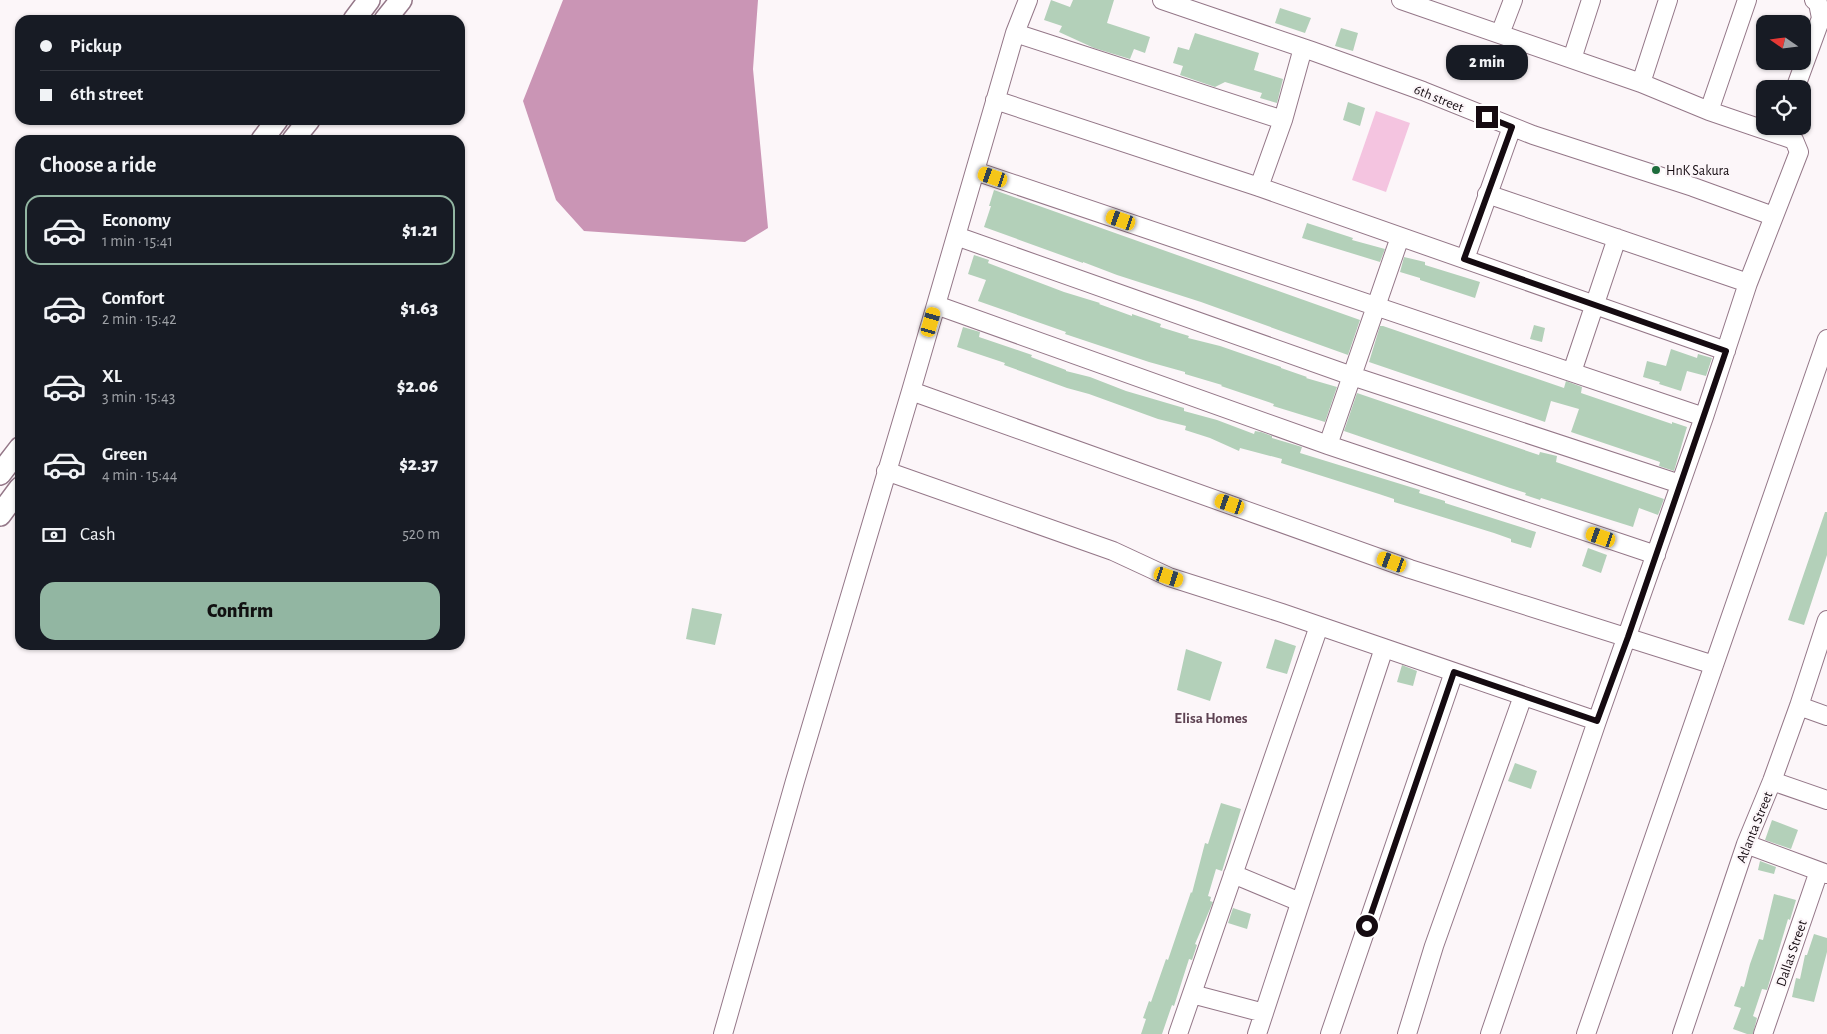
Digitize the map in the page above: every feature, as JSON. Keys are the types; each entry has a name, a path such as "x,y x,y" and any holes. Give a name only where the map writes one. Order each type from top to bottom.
{"street":[{"path":"358,15 369,0"},
{"path":"390,15 401,0"},
{"path":"723,1034 797,771 911,391 1015,33 1028,0"},
{"name":"6th street","path":"1162,0 1423,91 1533,136 1693,187 1773,216"},
{"path":"1401,0 1641,83 1709,111 1756,124"},
{"path":"1500,34 1513,0"},
{"path":"1572,59 1591,0"},
{"path":"1641,83 1668,0"},
{"path":"1709,111 1747,0"},
{"path":"1798,80 1821,18 1818,3 1814,0"},
{"path":"1015,33 1283,120"},
{"path":"1259,187 1283,120 1303,48"},
{"path":"995,100 1259,187 1726,351"},
{"path":"266,135 274,125"},
{"path":"297,135 305,125"},
{"path":"1464,259 1512,127"},
{"path":"1490,1034 1704,417 1748,283 1800,152 1794,140 1787,135"},
{"path":"975,171 1704,417"},
{"path":"1487,194 1748,283"},
{"path":"956,236 1352,376 1680,484"},
{"path":"1328,445 1400,237"},
{"path":"1572,372 1618,238"},
{"path":"936,305 1328,445 1656,555"},
{"path":"1586,1034 1827,339"},
{"path":"911,391 1410,569 1714,665"},
{"path":"0,474 15,454"},
{"path":"886,471 1113,551 1169,577 1597,721"},
{"path":"0,515 15,495"},
{"name":"Atlanta Street","path":"1682,1034 1746,844 1772,781 1827,620"},
{"path":"1178,1034 1319,626"},
{"path":"1257,1034 1384,648"},
{"path":"1330,1034 1454,672"},
{"path":"1407,1034 1434,946 1524,696"},
{"path":"1799,706 1826,716"},
{"path":"1772,781 1827,800"},
{"path":"1746,844 1823,873"},
{"name":"Dallas Street","path":"1763,1034 1823,873"},
{"path":"1234,874 1300,902"},
{"path":"1192,994 1264,1013"}],"shaded area":[{"path":"563,0 758,0 753,69 768,228 745,242 584,231 556,200 523,101"},
{"path":"1376,111 1410,123 1386,192 1352,180"}],"building":[{"path":"1051,0 1070,7 1073,0 1114,0 1107,23 1150,37 1145,53 1134,49 1130,59 1094,48 1059,32 1062,26 1044,20"},
{"path":"1280,8 1311,18 1305,33 1275,23"},
{"path":"1341,28 1358,33 1353,51 1335,46"},
{"path":"1195,33 1259,53 1254,70 1283,79 1277,103 1260,98 1262,93 1225,82 1215,87 1180,75 1183,66 1173,63 1178,47 1189,50"},
{"path":"1348,102 1365,108 1360,126 1343,120"},
{"path":"994,190 1360,320 1348,355 984,227"},
{"path":"1307,223 1353,238 1352,240 1385,249 1380,262 1302,238"},
{"path":"974,255 989,260 988,263 1064,292 1161,324 1160,327 1189,336 1188,338 1220,346 1281,367 1306,378 1337,387 1325,422 1273,406 1274,404 1185,374 1185,372 1065,334 1066,332 978,301 986,280 968,274"},
{"path":"1404,257 1425,262 1425,265 1480,282 1475,298 1400,272"},
{"path":"1534,325 1545,328 1542,342 1530,339"},
{"path":"1380,326 1564,388 1566,381 1582,387 1581,393 1672,424 1672,422 1687,427 1674,471 1659,466 1660,462 1571,432 1579,409 1551,401 1545,422 1369,362"},
{"path":"963,327 980,332 979,337 1032,355 1031,357 1066,371 1184,408 1184,411 1217,420 1254,434 1255,431 1261,432 1272,436 1272,438 1302,447 1300,453 1420,490 1419,493 1445,501 1445,503 1536,532 1531,548 1511,542 1511,539 1494,533 1394,502 1394,499 1281,463 1282,459 1240,448 1239,451 1210,438 1185,430 1186,426 1158,419 1067,388 1004,365 1005,363 957,347"},
{"path":"1671,349 1697,358 1698,354 1712,358 1706,376 1687,371 1681,391 1643,377 1647,361 1666,366"},
{"path":"1357,393 1539,455 1540,452 1557,456 1556,462 1664,499 1658,515 1639,508 1633,527 1541,498 1540,500 1525,495 1526,493 1344,431"},
{"path":"1825,512 1827,512 1827,555 1804,625 1788,620"},
{"path":"1588,548 1607,555 1601,573 1582,566"},
{"path":"692,608 722,614 715,645 686,639"},
{"path":"1275,639 1296,646 1287,674 1266,668"},
{"path":"1186,649 1222,662 1210,701 1177,690"},
{"path":"1402,665 1417,671 1413,686 1397,682"},
{"path":"1515,763 1537,771 1531,789 1508,781"},
{"path":"1221,803 1241,809 1222,871 1216,869 1208,896 1211,897 1210,901 1213,902 1195,944 1197,945 1192,960 1189,959 1174,1006 1172,1005 1162,1034 1141,1034 1146,1019 1143,1018 1149,1001 1151,1002 1166,959 1168,960 1192,893 1205,843 1208,844"},
{"path":"1772,820 1798,830 1791,849 1765,840"},
{"path":"1760,861 1776,867 1774,874 1758,870"},
{"path":"1774,894 1796,900 1790,920 1788,919 1767,990 1762,989 1753,1016 1757,1018 1753,1034 1747,1034 1733,1029 1741,1008 1734,1006 1741,986 1744,987 1759,939 1763,940"},
{"path":"1233,908 1251,914 1247,929 1228,923"},
{"path":"1814,934 1827,938 1827,952 1814,1002 1792,997 1796,978 1800,979 1805,955 1807,955"}],"place":[{"name":"HnK Sakura","path":"1656,170"}],"district":[{"name":"Elisa Homes","path":"1211,718"}],"route":[{"path":"1367,926 1454,672 1597,721 1628,637 1726,351 1464,259 1512,127 1487,117"}]}
